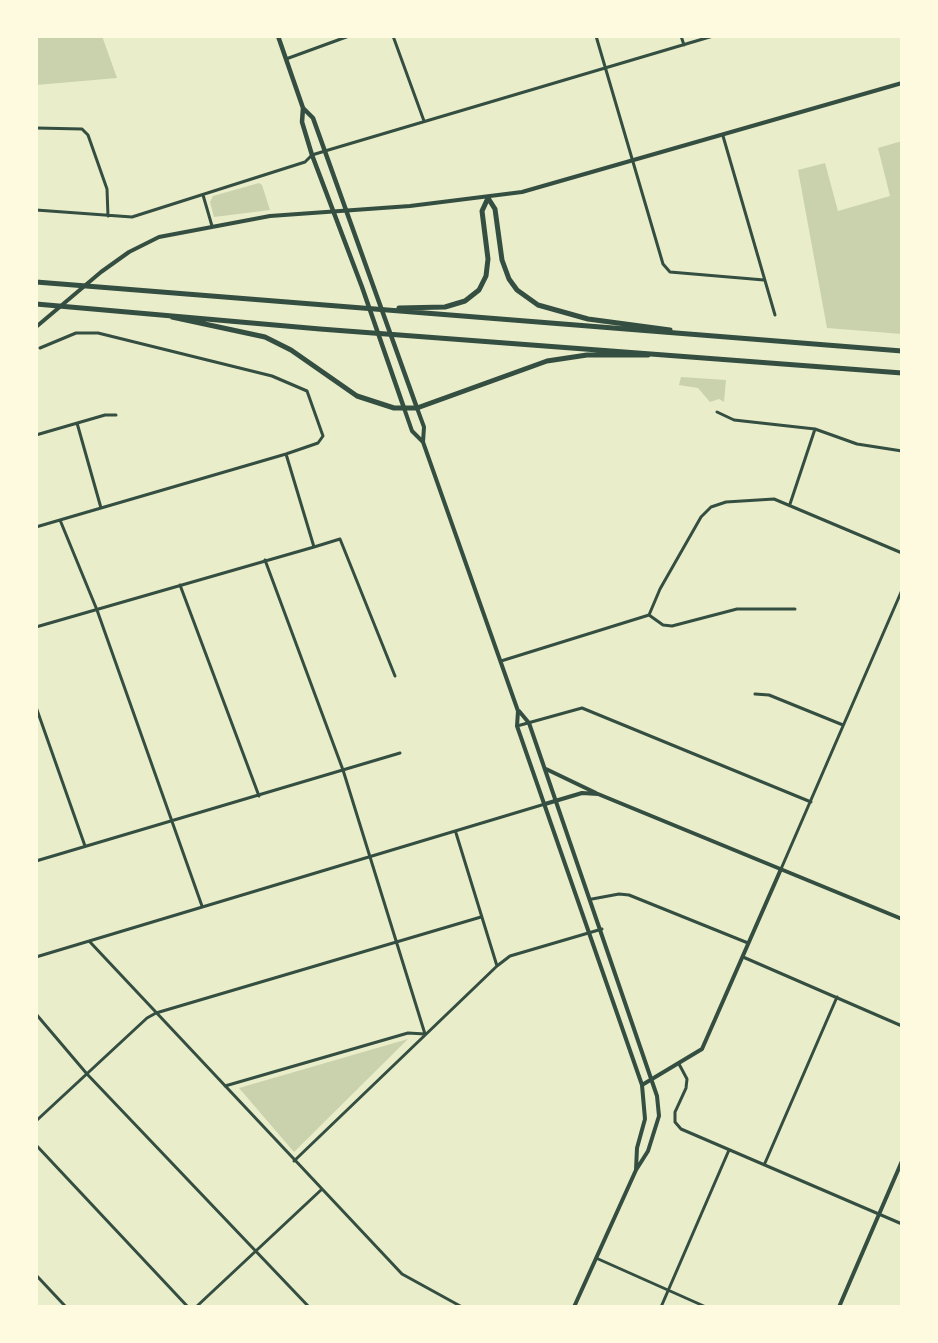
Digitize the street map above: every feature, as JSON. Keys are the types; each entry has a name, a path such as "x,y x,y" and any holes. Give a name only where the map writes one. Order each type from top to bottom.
{"highway":[{"path":"388,310 445,307 465,301 479,290 486,276 488,259 482,211 488,198"},
{"path":"488,198 495,209 502,260 509,279 517,290 538,304 588,319 696,335"},
{"path":"36,282 902,351"},
{"path":"36,304 321,329 902,373"},
{"path":"165,314 179,320 265,337 291,350 357,396 377,405 404,408 417,408 547,361 587,355 668,354"}],"main road":[{"path":"278,36 303,108 302,122 312,155 363,287 412,431 423,442"},
{"path":"36,327 101,272 129,252 159,237 270,216 488,198 522,192 902,83"},
{"path":"303,108 313,118 399,353 424,427 423,442 518,711 517,726 642,1085 645,1119 637,1148 636,1170"},
{"path":"518,711 529,723 592,899 653,1079 659,1116 648,1151 636,1170 574,1307"},
{"path":"545,769 598,794 902,919"},
{"path":"545,804 582,793 598,794"},
{"path":"642,1085 702,1049 781,869"},
{"path":"839,1307 902,1161"}],"street":[{"path":"286,59 349,36"},
{"path":"393,36 424,121"},
{"path":"596,36 663,264 670,272 765,280"},
{"path":"681,36 684,45"},
{"path":"36,210 132,217 305,162 312,155 605,70 713,36"},
{"path":"36,128 82,129 88,135 107,189 108,216"},
{"path":"723,136 775,315"},
{"path":"203,195 212,226"},
{"path":"36,527 286,454 318,443 323,436 307,391 272,376 98,333 76,333 40,348"},
{"path":"717,412 734,420 815,429 857,444 902,451"},
{"path":"36,435 105,415 116,415"},
{"path":"77,423 100,508"},
{"path":"790,504 815,429"},
{"path":"286,454 314,547"},
{"path":"501,661 649,615 660,589 701,517 711,507 726,502 774,499 902,553"},
{"path":"60,520 97,610 202,906"},
{"path":"36,627 340,539 395,676"},
{"path":"265,560 343,770 425,1034"},
{"path":"180,585 259,795"},
{"path":"781,869 902,590"},
{"path":"649,615 663,625 672,626 737,609 795,609"},
{"path":"755,694 769,695 843,725"},
{"path":"36,707 85,846"},
{"path":"517,726 582,708 811,802"},
{"path":"36,861 400,753"},
{"path":"36,957 202,906 456,833 545,804"},
{"path":"456,833 497,966"},
{"path":"592,899 619,894 629,895 748,943"},
{"path":"36,1121 147,1018 156,1013 481,917"},
{"path":"294,1161 425,1034 510,956 602,929"},
{"path":"90,942 402,1274 462,1307"},
{"path":"743,957 902,1026"},
{"path":"765,1164 837,997"},
{"path":"36,1014 87,1074 309,1307"},
{"path":"225,1086 408,1033 425,1034"},
{"path":"679,1064 687,1079 686,1088 675,1112 676,1126 902,1224"},
{"path":"36,1145 188,1307"},
{"path":"661,1307 729,1150"},
{"path":"196,1307 321,1190"},
{"path":"596,1258 706,1307"},
{"path":"36,1275 66,1307"}],"green space":[{"path":"36,36 102,36 117,78 36,85"},
{"path":"902,141 902,334 827,328 798,170 825,163 838,211 890,196 878,148"},
{"path":"259,183 262,185 270,210 214,217 210,202 213,196"},
{"path":"681,377 726,380 724,402 719,399 710,402 698,388 679,385"},
{"path":"408,1039 294,1152 239,1088"}]}
